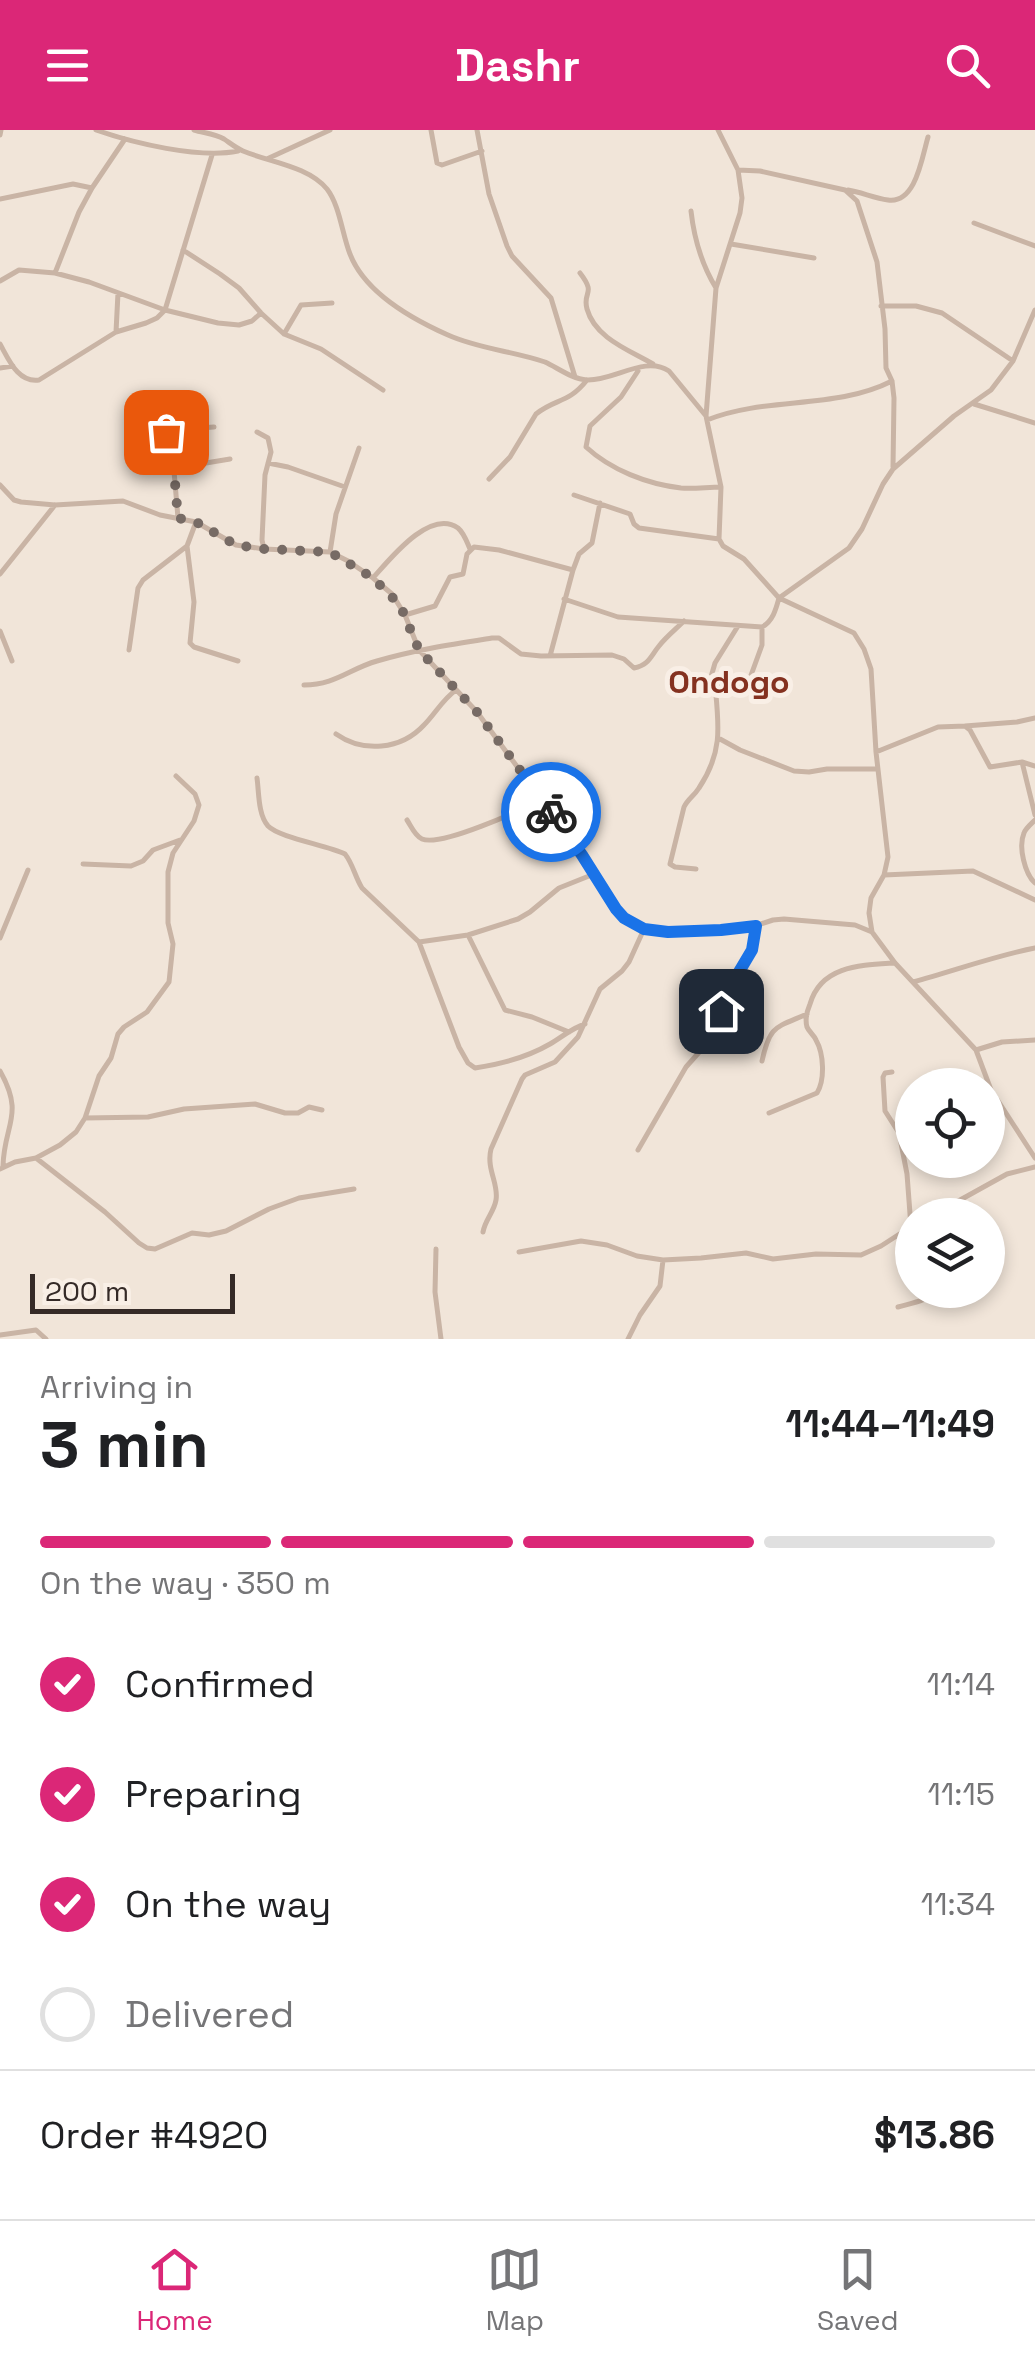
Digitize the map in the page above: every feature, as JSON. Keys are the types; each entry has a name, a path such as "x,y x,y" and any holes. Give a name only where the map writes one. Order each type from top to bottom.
{"street":[{"path":"96,130 212,155 241,150"},
{"path":"194,130 223,134 241,150 304,173 328,190 356,268 380,294 450,336 543,362 588,380 656,365"},
{"path":"266,159 330,130"},
{"path":"431,130 437,163 442,165 482,150"},
{"path":"477,130 489,194 507,246 550,298 575,377"},
{"path":"718,130 738,170 741,187 740,213 716,288 706,418 722,487 719,539 744,559 779,598 854,633 864,649 870,669 888,857 884,876 871,898 868,914 872,932 976,1050 992,1090 1035,1158"},
{"path":"738,170 760,171 898,200 906,196 914,182 928,136"},
{"path":"55,273 79,212 125,139"},
{"path":"0,344 13,366 32,382 116,332 146,323 165,310 212,155"},
{"path":"0,199 73,184 92,188"},
{"path":"845,190 858,201 877,262 886,368 895,408 893,469"},
{"path":"692,211 693,234 716,288"},
{"path":"974,224 1035,246"},
{"path":"732,244 814,258"},
{"path":"183,250 230,281 284,334 320,350 383,390"},
{"path":"0,281 19,270 55,273 206,321 239,325 252,322 260,313"},
{"path":"580,273 590,290 586,300 588,311 605,337 668,371 706,418"},
{"path":"116,332 118,293"},
{"path":"284,334 301,305 332,303"},
{"path":"881,306 916,306 942,313 1012,361"},
{"path":"564,599 618,617 738,626 767,624 779,598 849,548 893,469 1004,376 1035,310"},
{"path":"0,368 13,366"},
{"path":"639,368 621,398 590,426 586,448 601,462 640,477 681,488 722,487"},
{"path":"489,479 510,458 536,414 574,396 588,380"},
{"path":"706,418 750,407 858,394 892,381"},
{"path":"974,404 1035,423"},
{"path":"178,518 166,432 214,427"},
{"path":"257,432 265,435 270,444 262,524 264,549"},
{"path":"330,552 336,514 359,448"},
{"path":"174,471 180,466 230,459"},
{"path":"268,463 345,488"},
{"path":"0,485 21,502 56,505 123,501 160,515 196,522 236,545 330,552 373,578 392,594 419,650 477,712 616,909 644,929 721,930 784,920 854,925 872,932"},
{"path":"574,495 630,514 639,528 719,539"},
{"path":"550,656 572,570 579,554 592,543 600,503"},
{"path":"0,574 56,505"},
{"path":"196,522 188,546 194,602 190,643 238,661"},
{"path":"373,578 430,524 457,528 470,549"},
{"path":"129,650 138,588 188,546"},
{"path":"405,615 435,606 450,577 463,574 470,549 482,546 572,570"},
{"path":"304,685 328,682 378,660 492,638 499,638 521,654 620,656 638,668 684,621"},
{"path":"696,869 670,864 686,801 698,791 720,739 711,677 738,626"},
{"path":"715,685 746,689 762,645 762,627"},
{"path":"0,631 12,661"},
{"path":"336,734 358,746 400,742 422,728 456,690"},
{"path":"876,752 938,728 1035,718"},
{"path":"965,726 990,767 1022,762 1035,766"},
{"path":"720,739 794,771 878,770"},
{"path":"1022,762 1035,818 1024,831 1022,843 1027,872 1035,884"},
{"path":"0,1071 14,1106 2,1168 36,1158 68,1139 86,1118 118,1034 147,1012 171,977 168,872 172,853 200,805 195,794 176,776"},
{"path":"258,778 266,824 278,832 345,854 362,888 419,942 458,1047 468,1063 475,1068 509,1063 585,1024"},
{"path":"407,820 417,836 428,840 508,817 542,800"},
{"path":"83,864 131,866 152,850 180,840"},
{"path":"0,938 28,870"},
{"path":"884,876 973,870 1035,900"},
{"path":"419,942 468,935 518,919 558,888 594,874"},
{"path":"638,1150 686,1067 710,1040 733,982 752,950 756,926"},
{"path":"483,1232 496,1200 488,1159 510,1103 525,1075 555,1062 578,1037 600,989 629,962 644,929"},
{"path":"468,935 505,1010 569,1032"},
{"path":"913,982 1035,948"},
{"path":"769,1114 821,1088 820,1048 806,1026 812,994 837,971 896,963"},
{"path":"762,1061 770,1032 806,1014"},
{"path":"976,1050 1002,1042 1035,1040"},
{"path":"892,1072 883,1077 885,1111 899,1134 909,1198"},
{"path":"86,1118 148,1117 184,1109 255,1104 284,1113 309,1107 322,1110"},
{"path":"36,1158 139,1243 155,1249 192,1233 226,1232 299,1198 354,1189"},
{"path":"964,1198 1007,1174 1035,1168"},
{"path":"519,1252 581,1242 663,1260 746,1253 774,1259 816,1254 861,1255 895,1237"},
{"path":"436,1249 435,1292 441,1339"},
{"path":"628,1339 660,1286 663,1260"},
{"path":"0,1335 36,1330 46,1339"}],"way so far":[{"path":"166,432 178,518 196,522 236,545 330,552 373,578 400,605 419,650 477,712 551,812"}],"district":[{"name":"Ondogo","path":"729,682"}],"route":[{"path":"551,812 624,918 644,929 668,932 756,926 752,950 721,1011"}]}
